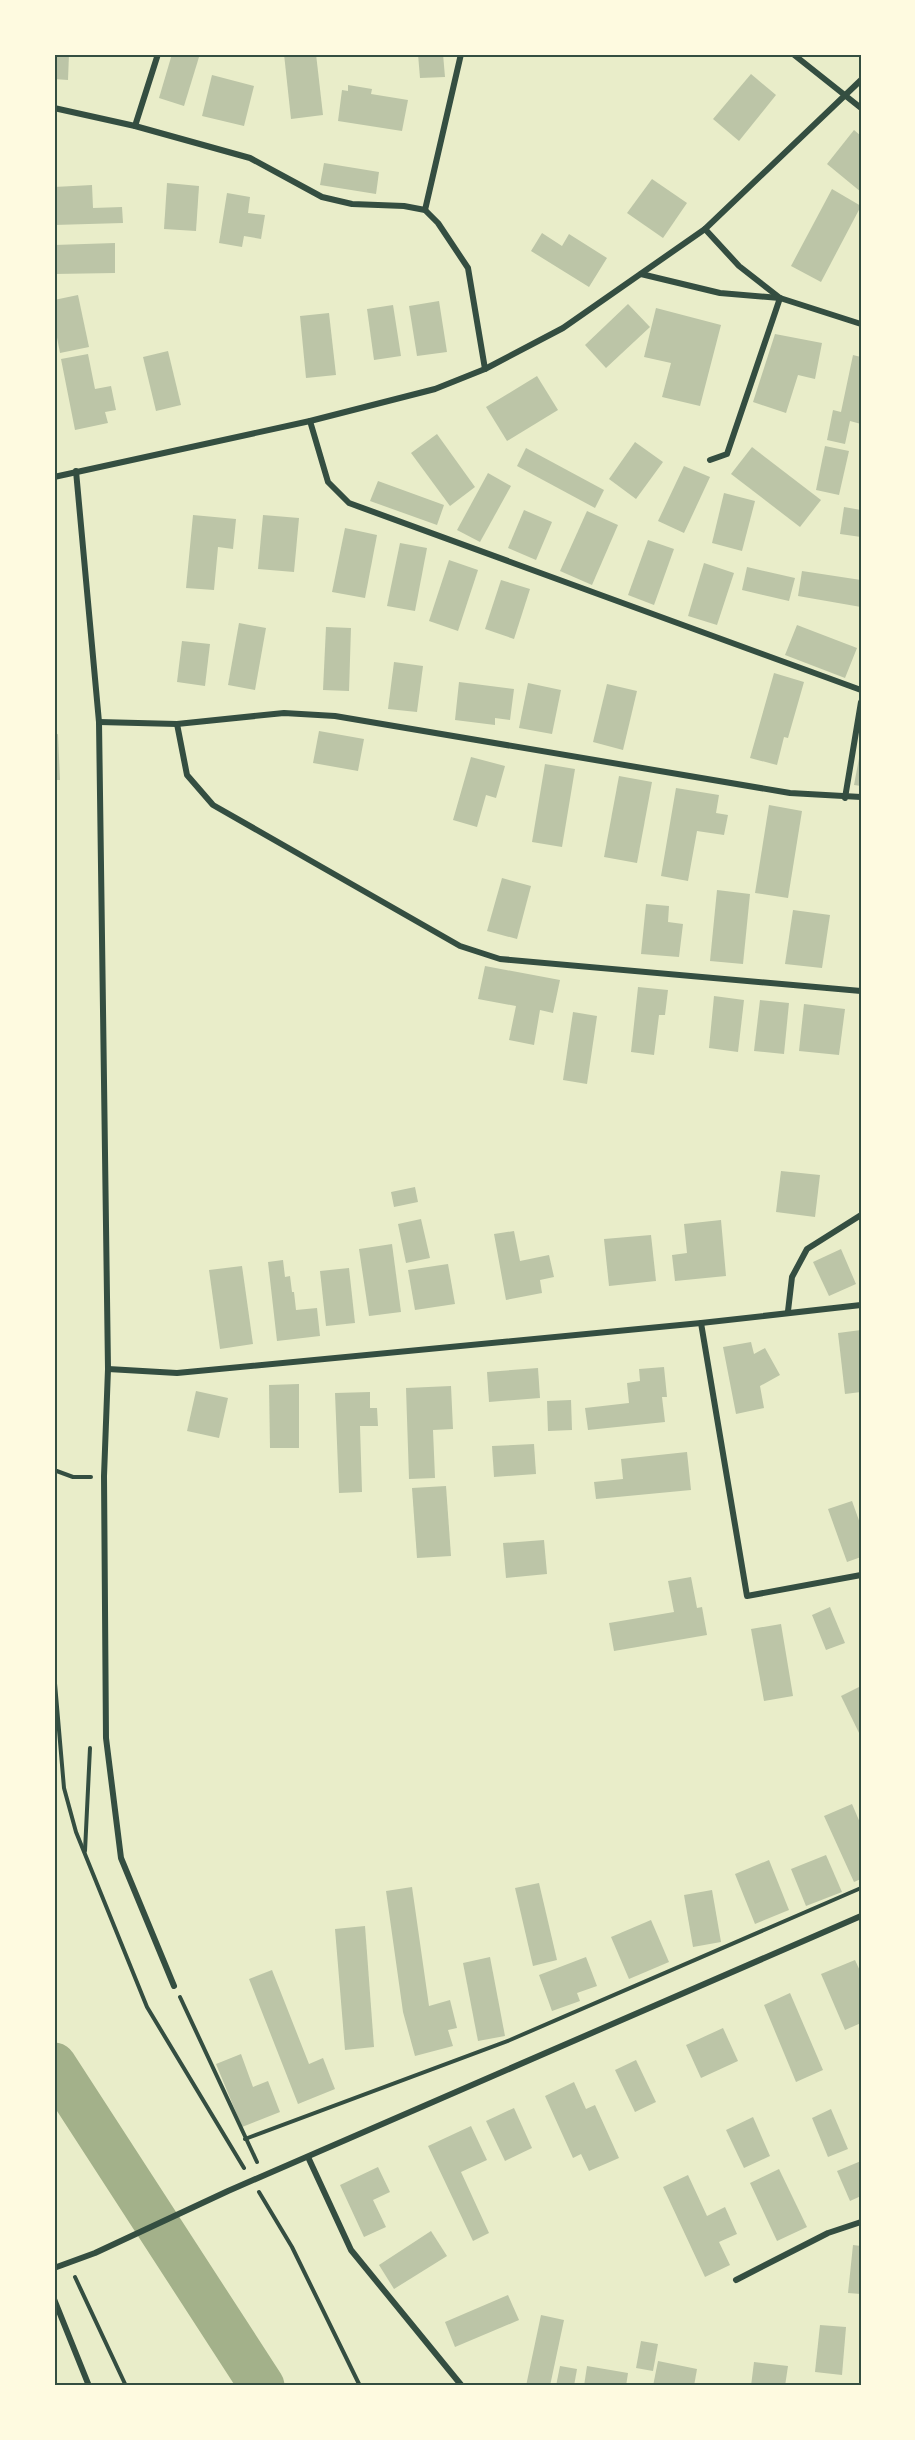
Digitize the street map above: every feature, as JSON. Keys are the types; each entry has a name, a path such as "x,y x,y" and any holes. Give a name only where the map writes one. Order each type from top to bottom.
{"street":[{"path":"135,126 158,54"},
{"path":"425,210 461,54"},
{"path":"794,54 861,108"},
{"path":"54,477 310,421 435,389 485,369 563,328 705,229 861,80"},
{"path":"54,108 135,126 250,158 322,197 352,204 404,206 425,210 438,223 468,268 485,369"},
{"path":"705,229 739,266 780,298"},
{"path":"641,274 720,293 780,298 861,324"},
{"path":"710,460 727,453 780,298"},
{"path":"310,421 328,482 349,503 861,690"},
{"path":"76,471 99,722 108,1370 104,1476 106,1738 121,1858 174,1986"},
{"path":"845,798 861,702"},
{"path":"99,722 177,724 284,713 335,716 790,793 845,798 861,797"},
{"path":"177,724 187,775 213,805 460,946 500,959 861,991"},
{"path":"788,1311 792,1277 807,1249 861,1215"},
{"path":"108,1370 177,1373 701,1323 788,1311 861,1305"},
{"path":"701,1323 747,1596 861,1575"},
{"path":"54,2268 95,2253 228,2191 861,1916"},
{"path":"308,2157 351,2250 462,2386"},
{"path":"736,2280 828,2233 861,2222"},
{"path":"54,2299 89,2386"}],"path":[{"path":"54,1470 73,1477 104,1476"},
{"path":"54,1672 64,1788 76,1832 147,2007 292,2247 360,2386"},
{"path":"245,2139 510,2040 861,1888"},
{"path":"174,1986 245,2139 265,2176"},
{"path":"68,2263 126,2386"}],"building":[{"path":"54,54 69,54 68,80 54,79"},
{"path":"172,54 190,54 199,57 184,106 159,98"},
{"path":"284,54 316,54 323,115 291,119"},
{"path":"418,54 443,54 445,77 420,78"},
{"path":"751,74 776,95 739,141 713,119"},
{"path":"212,75 254,86 244,126 202,116"},
{"path":"348,85 372,89 371,94 408,100 402,131 338,121 342,90 348,91"},
{"path":"854,130 861,136 861,192 827,164"},
{"path":"324,163 379,172 376,194 320,185"},
{"path":"652,179 687,203 663,238 627,213"},
{"path":"167,183 199,186 196,231 164,229"},
{"path":"92,185 93,208 122,207 123,223 54,225 54,187"},
{"path":"832,189 861,206 821,282 791,266"},
{"path":"227,193 250,197 248,213 265,215 261,239 244,236 242,247 219,243"},
{"path":"542,233 562,246 569,234 607,258 589,287 531,251"},
{"path":"115,243 115,273 54,274 54,245"},
{"path":"78,295 89,347 60,353 54,322 54,300"},
{"path":"439,301 447,352 417,356 409,306"},
{"path":"628,304 650,327 606,368 585,345"},
{"path":"393,305 401,356 374,360 367,309"},
{"path":"656,308 721,325 700,406 662,397 671,363 644,357"},
{"path":"329,313 336,375 306,378 300,316"},
{"path":"775,334 822,343 815,379 798,375 786,413 753,402"},
{"path":"168,351 181,405 156,411 143,357"},
{"path":"88,354 95,389 111,386 116,410 105,412 108,423 75,430 61,359"},
{"path":"853,355 861,357 861,424 850,421 845,444 827,440 833,410 841,412"},
{"path":"537,376 558,410 507,441 486,407"},
{"path":"437,434 475,487 450,506 411,453"},
{"path":"635,442 663,462 636,499 609,479"},
{"path":"825,446 849,451 839,495 816,490"},
{"path":"752,447 821,500 800,527 731,474"},
{"path":"526,448 604,490 595,508 517,466"},
{"path":"684,466 710,477 684,533 658,521"},
{"path":"488,473 511,486 480,542 457,530"},
{"path":"378,481 444,505 437,525 370,501"},
{"path":"724,493 755,501 742,551 712,543"},
{"path":"844,507 861,510 861,537 840,534"},
{"path":"524,510 552,522 536,560 508,548"},
{"path":"587,511 618,525 592,585 560,571"},
{"path":"193,515 236,519 233,549 218,547 214,590 186,588"},
{"path":"263,515 299,518 294,572 258,569"},
{"path":"345,528 377,535 365,598 332,592"},
{"path":"648,540 674,549 654,605 628,595"},
{"path":"400,543 427,548 415,611 387,606"},
{"path":"449,560 478,570 458,631 429,621"},
{"path":"704,563 734,573 717,625 688,616"},
{"path":"747,567 795,578 789,601 742,590"},
{"path":"802,571 861,580 861,607 798,596"},
{"path":"501,580 530,589 514,639 485,629"},
{"path":"239,623 266,628 255,690 228,685"},
{"path":"797,625 857,648 845,678 785,655"},
{"path":"326,627 351,628 349,691 323,690"},
{"path":"182,641 210,644 205,686 177,682"},
{"path":"394,662 423,666 417,712 388,709"},
{"path":"774,673 804,682 788,738 784,737 777,765 750,758"},
{"path":"459,682 514,689 510,720 495,718 495,725 455,720"},
{"path":"528,683 561,690 552,734 519,728"},
{"path":"607,684 637,691 623,750 593,742"},
{"path":"319,731 364,739 358,771 313,763"},
{"path":"58,734 60,780 54,780 54,735"},
{"path":"861,753 861,786 854,785"},
{"path":"471,757 505,766 496,798 486,795 477,827 453,820"},
{"path":"545,764 575,769 562,847 532,842"},
{"path":"619,776 652,782 637,863 604,857"},
{"path":"676,788 719,795 716,813 728,815 724,835 697,831 688,881 661,876"},
{"path":"769,805 802,811 788,898 755,893"},
{"path":"502,878 531,886 517,939 487,931"},
{"path":"717,890 750,894 743,964 710,961"},
{"path":"646,904 669,906 668,922 683,924 679,957 641,954"},
{"path":"793,910 830,915 822,968 785,964"},
{"path":"485,966 560,980 553,1013 540,1010 534,1045 509,1040 516,1006 478,999"},
{"path":"638,987 668,990 665,1015 659,1015 654,1055 631,1052"},
{"path":"714,996 744,1000 738,1052 709,1048"},
{"path":"760,1000 789,1003 784,1054 754,1051"},
{"path":"804,1004 845,1009 839,1055 799,1051"},
{"path":"573,1012 597,1016 587,1084 563,1080"},
{"path":"781,1171 820,1175 815,1217 776,1212"},
{"path":"415,1187 418,1202 394,1207 391,1192"},
{"path":"421,1219 430,1258 406,1263 398,1224"},
{"path":"721,1220 726,1276 675,1281 672,1255 687,1253 684,1224"},
{"path":"514,1231 520,1261 549,1255 554,1277 540,1280 542,1293 506,1300 494,1234"},
{"path":"651,1235 656,1281 609,1286 604,1239"},
{"path":"392,1244 401,1312 369,1316 359,1249"},
{"path":"841,1249 856,1284 829,1296 813,1262"},
{"path":"283,1260 285,1277 290,1276 296,1310 317,1308 320,1336 277,1341 268,1262"},
{"path":"448,1264 455,1304 415,1310 408,1270"},
{"path":"242,1266 253,1344 220,1349 209,1270"},
{"path":"349,1268 355,1323 326,1326 320,1271"},
{"path":"861,1330 861,1392 845,1394 838,1333"},
{"path":"751,1342 754,1354 765,1348 780,1375 760,1386 764,1408 736,1414 723,1347"},
{"path":"664,1367 667,1397 662,1397 665,1422 588,1430 585,1408 629,1403 627,1383 640,1381 639,1369"},
{"path":"538,1368 540,1398 489,1402 487,1372"},
{"path":"299,1384 299,1448 270,1448 269,1385"},
{"path":"451,1386 453,1429 433,1430 435,1478 409,1479 406,1388"},
{"path":"196,1391 228,1398 219,1438 187,1431"},
{"path":"370,1392 370,1408 377,1408 378,1426 360,1426 362,1492 339,1493 335,1393"},
{"path":"571,1400 572,1430 548,1431 547,1401"},
{"path":"534,1444 536,1474 494,1477 492,1446"},
{"path":"687,1452 691,1490 596,1499 594,1482 623,1479 621,1459"},
{"path":"446,1486 451,1556 417,1558 412,1488"},
{"path":"852,1501 861,1526 861,1557 847,1562 828,1509"},
{"path":"544,1540 547,1574 506,1578 503,1543"},
{"path":"691,1577 697,1608 702,1607 707,1635 614,1651 609,1623 674,1612 668,1581"},
{"path":"830,1607 845,1643 826,1650 812,1615"},
{"path":"781,1624 793,1696 764,1701 751,1629"},
{"path":"861,1686 861,1737 841,1696"},
{"path":"852,1804 861,1825 861,1879 854,1882 824,1816"},
{"path":"826,1855 842,1892 806,1906 791,1869"},
{"path":"769,1860 789,1910 755,1924 735,1874"},
{"path":"539,1883 557,1960 533,1966 515,1888"},
{"path":"412,1887 429,2006 450,2000 457,2028 448,2030 453,2046 415,2056 403,2012 386,1891"},
{"path":"712,1890 721,1942 693,1947 684,1895"},
{"path":"651,1920 669,1962 629,1979 611,1937"},
{"path":"365,1926 374,2047 345,2050 335,1929"},
{"path":"490,1957 505,2036 478,2041 463,1963"},
{"path":"586,1957 597,1986 577,1993 580,2001 552,2011 539,1975"},
{"path":"855,1960 861,1973 861,2023 845,2030 821,1974"},
{"path":"272,1970 309,2064 323,2058 335,2089 298,2104 249,1979"},
{"path":"790,1993 823,2070 796,2082 764,2005"},
{"path":"723,2028 738,2061 701,2078 686,2045"},
{"path":"241,2054 253,2087 268,2081 280,2112 242,2127 216,2064"},
{"path":"636,2060 656,2102 635,2112 615,2070"},
{"path":"574,2082 586,2109 595,2105 619,2158 589,2171 581,2154 573,2158 545,2096"},
{"path":"514,2108 532,2148 505,2161 486,2121"},
{"path":"831,2109 848,2149 828,2157 812,2118"},
{"path":"753,2117 770,2156 744,2168 726,2130"},
{"path":"471,2126 487,2160 461,2172 489,2233 473,2241 428,2146"},
{"path":"861,2161 861,2196 850,2201 837,2171"},
{"path":"378,2167 390,2192 373,2200 386,2227 364,2237 340,2185"},
{"path":"779,2169 807,2227 777,2241 750,2183"},
{"path":"688,2175 707,2216 725,2207 737,2234 719,2242 730,2265 705,2277 663,2187"},
{"path":"431,2231 447,2256 394,2289 379,2265"},
{"path":"853,2245 861,2246 861,2294 848,2293"},
{"path":"508,2295 519,2320 455,2347 445,2322"},
{"path":"541,2315 564,2320 550,2386 526,2386"},
{"path":"820,2325 846,2327 842,2375 815,2372"},
{"path":"641,2341 658,2344 653,2371 636,2368"},
{"path":"658,2361 697,2369 694,2386 653,2386"},
{"path":"754,2362 788,2366 785,2386 751,2386"},
{"path":"560,2366 577,2369 574,2386 556,2386"},
{"path":"587,2366 628,2373 626,2386 584,2386"}],"waterway":[{"path":"54,2065 262,2386"}]}
